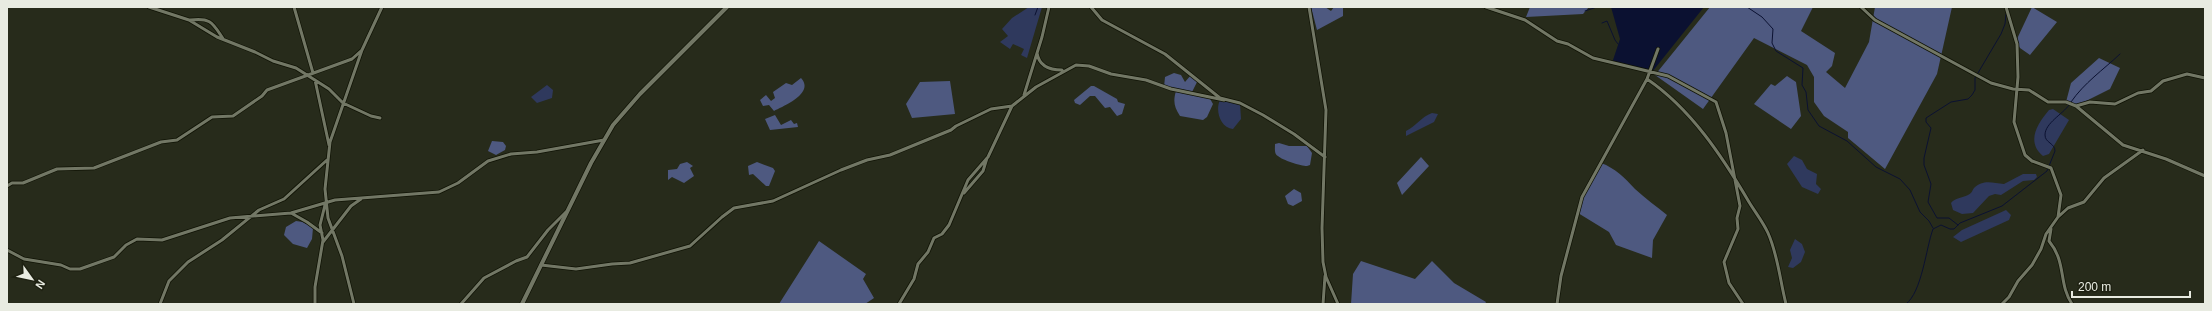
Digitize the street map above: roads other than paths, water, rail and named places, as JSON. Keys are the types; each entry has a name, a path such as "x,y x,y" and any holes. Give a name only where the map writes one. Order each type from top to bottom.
{"street":[{"path":"149,7 189,20 203,30 225,41 309,74 329,89 343,103 371,116 380,118"},
{"path":"294,7 315,80 330,147"},
{"path":"354,304 328,218 326,203 328,159 343,103 362,50 382,7"},
{"path":"522,304 568,210 613,125 636,98 727,7"},
{"path":"1024,97 1029,85 1042,37 1048,7"},
{"path":"1091,7 1102,20 1165,54 1224,100"},
{"path":"1309,7 1326,110 1322,228 1325,273 1323,304"},
{"path":"1486,7 1525,20 1557,41 1568,44 1593,58 1668,76 1716,102 1726,133 1740,206 1737,218 1738,229 1724,262 1729,283 1744,304"},
{"path":"1861,7 1875,20 1991,83 2029,90 2048,102 2066,102 2076,106 2123,145 2143,150 2205,176"},
{"path":"2006,7 2017,44 2017,89 2014,122 2025,155 2029,160 2052,168 2061,194 2058,217"},
{"path":"189,20 204,18 212,22 217,26 225,41"},
{"path":"1557,304 1562,276 1582,197 1647,78 1658,49"},
{"path":"7,186 23,183 57,169 94,168 161,142 177,140 203,121 212,117 234,116 262,96 267,90 352,59 362,50"},
{"path":"1037,51 1042,64 1051,69 1064,70"},
{"path":"963,195 983,171 1012,106 1064,70 1082,64 1111,74 1146,80 1171,89 1240,103 1294,134 1325,157"},
{"path":"2076,106 2090,102 2115,104 2138,93 2151,91 2163,81 2187,74 2205,78"},
{"path":"1647,78 1663,90 1687,114 1734,175 1768,233 1776,257 1786,304"},
{"path":"541,265 576,269 630,263 690,246 734,208 773,201 841,170 867,160 890,155 951,130 956,126 991,109 1012,106"},
{"path":"7,250 24,260 61,265 70,269 80,269 114,257 126,245 136,239 162,240 230,218 251,215 272,216 291,213 326,203 362,198 439,192 458,183 488,161 511,154 537,152 604,140"},
{"path":"2002,304 2009,297 2018,281 2032,265 2051,227 2058,217 2068,208 2084,202 2104,178 2143,150"},
{"path":"899,304 914,279 918,264 928,252 934,238 942,234 948,225 963,195 968,180 988,157"},
{"path":"160,304 169,281 175,273 238,228 251,215 284,199 328,159"},
{"path":"322,244 351,206 362,198"},
{"path":"315,304 315,287 322,244 321,220 326,203"},
{"path":"461,304 484,278 516,261 527,257 548,230 568,210"},
{"path":"291,213 322,232"},
{"path":"2051,227 2049,241 2058,252 2063,269 2066,292 2072,304"},
{"path":"1325,273 1338,304"}],"waterway":[{"path":"1035,15 1038,7"},
{"path":"1585,11 1597,7"},
{"path":"1747,7 1762,17 1773,29 1772,43 1776,51 1803,68 1802,85 1806,92 1808,110 1819,126 1847,141 1876,167 1900,179 1910,190 1920,212 1929,221 1933,228"},
{"path":"1958,225 1949,218 1937,218 1928,202 1931,184 1924,165 1924,158 1931,128 1926,122 1926,118 1951,102 1968,99 1972,95 1975,90 1975,78 2001,34 2005,24 2006,14"},
{"path":"1602,23 1607,21 1618,44"},
{"path":"2071,102 2088,83 2120,54"},
{"path":"1906,304 1916,290 1920,280 1933,229 1941,225 1954,229 1960,223 2002,206 2047,171 2055,148 2045,138 2046,131 2051,123 2069,105"}]}
